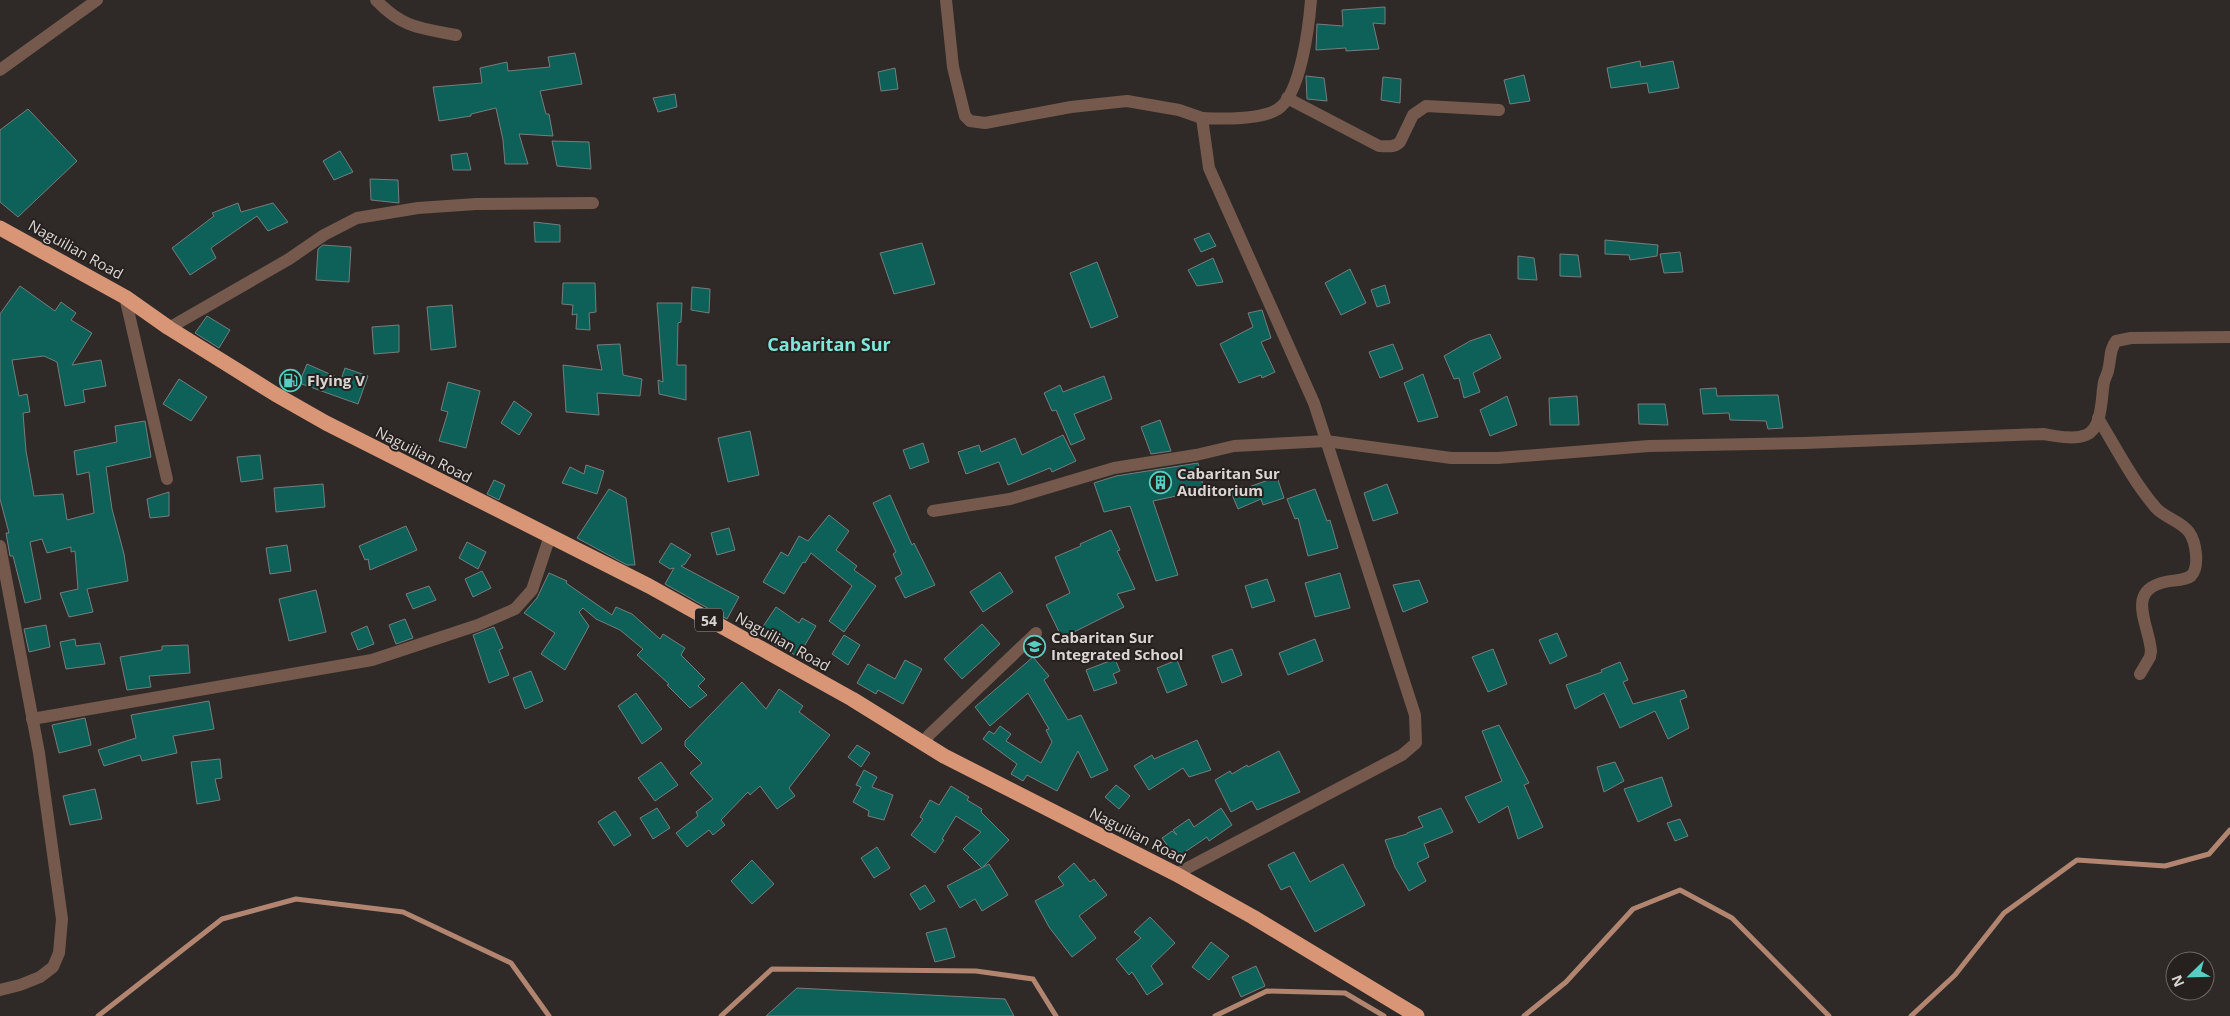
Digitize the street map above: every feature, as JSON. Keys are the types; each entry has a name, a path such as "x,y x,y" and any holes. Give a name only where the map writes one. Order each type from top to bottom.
{"highway":[{"name":"Naguilian Road","path":"0,228 125,296 170,328 275,394 326,423 649,586 852,700 924,745 1176,874 1253,917 1417,1016"}],"street":[{"path":"0,70 97,0"},
{"path":"376,0 400,21 415,27 456,36"},
{"path":"946,0 953,67 965,116 970,121 986,123 1071,107 1127,101 1179,110 1202,118 1222,119 1268,113 1280,108 1287,98 1300,68 1309,31 1312,0"},
{"path":"1287,98 1379,146 1390,147 1400,142 1413,115 1426,106 1499,110"},
{"path":"1176,874 1402,756 1416,742 1417,726 1326,441 1298,364 1209,168 1202,118"},
{"path":"170,328 289,259 324,235 357,218 418,208 447,206 593,203"},
{"path":"125,296 167,479"},
{"path":"933,511 1010,499 1114,468 1196,455 1234,446 1326,441 1451,458 1498,458 1649,446 1804,443 2043,434 2075,437 2086,435 2094,429 2098,418 2111,347 2116,341 2131,338 2230,338"},
{"path":"2098,418 2145,494 2158,510 2189,532 2196,558 2192,575 2187,578 2153,585 2144,593 2141,600 2151,651 2150,657 2140,674"},
{"path":"32,719 372,660 469,628 515,609 532,590 550,536"},
{"path":"0,546 32,719 62,919 59,953 53,967 40,977 0,990"},
{"path":"924,745 929,735 1036,633"}],"building":[{"path":"1385,7 1385,24 1373,23 1379,49 1346,51 1346,48 1316,50 1317,24 1343,26 1342,10"},
{"path":"575,53 582,84 540,91 546,114 549,114 553,136 519,134 528,164 505,164 503,140 496,108 471,114 471,116 439,121 433,87 482,83 480,68 507,62 508,71 550,67 548,57"},
{"path":"1640,61 1641,67 1673,61 1679,88 1649,93 1647,83 1611,88 1607,68"},
{"path":"895,68 898,89 881,91 878,72"},
{"path":"1524,75 1530,101 1510,104 1504,80"},
{"path":"1306,76 1324,78 1327,101 1307,99"},
{"path":"1383,77 1401,79 1400,103 1381,100"},
{"path":"675,94 677,107 658,112 653,98"},
{"path":"28,109 77,161 18,217 0,202 0,130"},
{"path":"552,141 589,142 591,169 557,166"},
{"path":"340,151 353,172 334,180 323,161"},
{"path":"467,153 471,170 453,170 451,155"},
{"path":"370,179 398,180 399,203 371,200"},
{"path":"238,203 241,212 273,203 288,222 268,231 257,216 211,248 216,258 190,275 172,248 214,216 212,213"},
{"path":"534,222 560,225 560,242 535,242"},
{"path":"1209,233 1216,246 1201,252 1194,239"},
{"path":"1605,240 1658,245 1657,256 1630,260 1629,255 1605,254"},
{"path":"922,243 935,284 894,294 880,253"},
{"path":"323,245 351,247 349,282 316,280 318,249"},
{"path":"1680,252 1683,272 1664,273 1660,254"},
{"path":"1560,254 1578,255 1581,277 1560,276"},
{"path":"1518,256 1534,258 1537,280 1518,279"},
{"path":"1213,258 1223,282 1197,286 1188,270"},
{"path":"1097,262 1118,317 1091,328 1070,273"},
{"path":"1350,269 1366,303 1341,315 1325,283"},
{"path":"563,283 595,283 596,312 589,313 590,330 576,329 577,314 572,315 573,305 562,304"},
{"path":"1385,285 1390,303 1377,307 1371,290"},
{"path":"20,286 55,311 61,302 76,313 71,320 92,333 72,365 101,360 106,386 83,390 85,402 65,406 57,362 44,356 12,360 19,396 27,394 30,412 23,413 26,451 34,496 63,494 67,520 94,513 89,472 77,475 74,451 117,442 115,426 145,421 151,457 106,467 112,509 124,554 128,581 87,589 93,612 69,617 60,593 78,589 75,551 71,552 71,547 47,553 42,539 30,542 41,599 25,603 13,556 10,556 6,533 9,533 0,499 0,314"},
{"path":"692,287 710,289 709,313 691,310"},
{"path":"657,303 682,303 681,322 678,323 677,365 686,365 686,400 659,394 658,380 663,382"},
{"path":"452,305 456,347 431,350 427,307"},
{"path":"1262,310 1271,338 1261,342 1275,372 1262,378 1261,375 1239,383 1220,344 1253,327 1248,313"},
{"path":"207,316 230,330 219,348 195,333"},
{"path":"399,325 399,352 374,354 372,327"},
{"path":"1490,334 1501,358 1473,373 1480,392 1464,398 1459,378 1454,379 1444,356 1470,341"},
{"path":"620,344 623,375 642,379 640,396 597,393 599,415 566,412 563,365 602,370 597,345"},
{"path":"1393,344 1403,369 1380,378 1369,352"},
{"path":"307,364 341,379 345,368 368,376 358,404 299,383"},
{"path":"1423,374 1438,417 1418,422 1404,383"},
{"path":"1104,376 1112,399 1074,414 1085,439 1071,445 1056,410 1052,411 1044,393 1060,385 1063,392"},
{"path":"179,379 207,397 191,421 163,404"},
{"path":"448,382 480,391 466,448 439,441 448,412 441,410"},
{"path":"1716,388 1717,396 1778,395 1783,428 1768,429 1766,421 1730,420 1729,413 1703,414 1700,389"},
{"path":"1507,396 1517,425 1490,436 1480,410"},
{"path":"1577,396 1579,425 1550,425 1549,398"},
{"path":"514,401 532,414 519,435 501,423"},
{"path":"1638,404 1665,404 1668,425 1639,424"},
{"path":"1160,420 1171,451 1151,454 1141,427"},
{"path":"750,431 759,475 728,482 718,438"},
{"path":"1063,435 1076,461 1052,472 1050,468 1008,485 999,462 966,474 958,452 979,445 981,452 1015,438 1022,455"},
{"path":"923,443 929,462 910,469 903,450"},
{"path":"260,455 263,479 241,482 237,457"},
{"path":"1198,463 1204,490 1153,501 1178,575 1156,581 1130,506 1104,512 1094,483 1116,476"},
{"path":"586,465 604,471 597,494 562,483 570,467 584,474"},
{"path":"1277,477 1284,498 1263,505 1261,499 1238,509 1230,490 1242,486 1243,489"},
{"path":"494,480 505,485 499,500 487,494"},
{"path":"323,484 325,507 276,512 274,488"},
{"path":"1387,484 1398,513 1373,521 1364,493"},
{"path":"609,489 626,498 635,565 627,565 577,538"},
{"path":"1315,489 1327,521 1330,520 1338,548 1308,556 1298,518 1295,519 1287,499"},
{"path":"169,492 169,516 150,518 147,499"},
{"path":"890,495 912,545 914,543 935,585 905,598 895,578 902,574 893,554 896,552 873,503"},
{"path":"829,515 849,531 836,550 857,566 854,570 876,586 844,632 829,621 852,586 811,553 805,563 803,562 784,594 763,582 781,552 788,556 799,536 808,541"},
{"path":"406,526 417,550 370,570 368,559 365,560 359,546"},
{"path":"729,528 735,550 717,555 711,533"},
{"path":"1111,530 1120,550 1117,551 1135,589 1117,594 1124,607 1062,638 1046,605 1070,593 1055,557"},
{"path":"467,542 486,552 478,569 459,558"},
{"path":"671,543 691,555 685,564 681,566 739,597 727,619 665,584 674,568 670,569 659,562"},
{"path":"287,545 291,571 270,574 266,548"},
{"path":"482,571 491,588 473,597 465,579"},
{"path":"1000,572 1013,592 983,612 970,592"},
{"path":"549,573 567,581 566,583 612,615 616,607 632,614 660,639 663,634 685,648 681,655 705,679 698,686 707,695 690,708 667,685 669,684 637,655 643,649 620,630 596,619 583,608 579,612 589,626 565,670 541,654 555,633 524,613 537,598"},
{"path":"1340,573 1350,608 1315,617 1305,583"},
{"path":"1267,579 1275,601 1252,608 1245,586"},
{"path":"1419,580 1428,602 1403,612 1393,585"},
{"path":"429,586 436,600 413,609 406,594"},
{"path":"316,590 326,632 289,641 279,599"},
{"path":"776,607 799,623 802,618 816,626 798,657 758,634"},
{"path":"405,619 413,638 396,644 389,625"},
{"path":"982,624 1000,644 962,679 944,659"},
{"path":"46,625 50,647 29,652 24,629"},
{"path":"367,626 374,644 358,650 351,633"},
{"path":"494,627 503,648 499,650 509,675 489,683 473,635"},
{"path":"1557,633 1567,656 1550,664 1539,640"},
{"path":"844,635 860,645 848,665 832,654"},
{"path":"75,639 76,646 100,643 105,664 66,669 60,642"},
{"path":"1315,639 1323,661 1288,675 1279,653"},
{"path":"188,645 190,673 149,676 151,687 127,690 120,657 162,650 162,646"},
{"path":"1232,649 1242,675 1222,683 1212,656"},
{"path":"1493,649 1507,684 1488,692 1472,657"},
{"path":"1033,657 1049,676 1044,680 1068,720 1081,715 1108,770 1091,778 1078,751 1057,791 1027,775 1023,781 1011,774 1017,764 983,739 989,731 994,734 1000,726 1011,734 1006,741 1041,763 1052,742 1046,730 1049,729 1028,693 990,726 975,707"},
{"path":"1115,659 1120,671 1113,674 1117,683 1094,691 1086,670"},
{"path":"905,660 922,669 903,704 878,690 876,694 857,683 868,664 895,679"},
{"path":"1177,660 1187,685 1167,693 1157,668"},
{"path":"1620,662 1628,680 1623,682 1633,704 1684,690 1687,697 1680,700 1689,728 1668,739 1655,711 1620,728 1604,693 1575,709 1566,685 1602,672 1601,670"},
{"path":"531,671 543,701 525,709 513,678"},
{"path":"742,682 766,709 779,689 803,706 799,712 830,735 789,788 795,796 777,809 760,786 750,795 748,792 721,820 725,825 713,835 709,830 687,847 676,833 698,816 696,812 713,799 690,773 702,763 685,746 685,741"},
{"path":"636,693 662,729 642,744 618,706"},
{"path":"209,701 214,729 173,736 177,753 142,761 140,755 104,766 98,750 136,738 131,715"},
{"path":"85,718 91,745 59,753 52,725"},
{"path":"1499,725 1529,783 1524,785 1543,827 1518,839 1508,806 1479,823 1465,797 1502,781 1482,731"},
{"path":"1197,740 1211,770 1189,777 1183,768 1149,790 1134,766 1152,755 1154,759"},
{"path":"857,745 870,753 861,767 848,757"},
{"path":"1279,751 1300,792 1257,810 1252,801 1231,812 1215,780 1230,771 1232,774"},
{"path":"220,759 222,778 215,779 220,800 197,804 191,762"},
{"path":"661,762 678,785 655,801 638,778"},
{"path":"1615,762 1624,781 1604,792 1597,767"},
{"path":"864,770 877,777 872,787 893,795 884,820 868,816 869,811 853,802 861,787 856,785"},
{"path":"1662,777 1672,806 1638,822 1624,789"},
{"path":"1116,785 1130,796 1119,809 1105,797"},
{"path":"951,786 969,797 967,800 982,809 981,812 1009,840 982,868 963,849 981,832 956,816 935,853 911,835 923,819 920,817 930,800 939,805"},
{"path":"95,789 102,819 70,825 63,796"},
{"path":"657,808 670,828 653,839 640,818"},
{"path":"1221,808 1232,825 1209,841 1207,837 1176,858 1162,838 1172,831 1177,835 1173,830 1189,819 1194,827"},
{"path":"1441,808 1453,832 1424,844 1429,857 1417,863 1426,881 1409,891 1395,867 1385,840 1423,827 1418,817"},
{"path":"615,811 631,835 614,846 598,822"},
{"path":"1680,819 1688,836 1675,841 1667,823"},
{"path":"877,847 890,868 874,878 861,858"},
{"path":"1294,852 1310,882 1343,864 1365,905 1315,932 1290,886 1281,890 1268,865"},
{"path":"752,860 774,884 752,904 731,881"},
{"path":"1074,863 1090,882 1094,879 1107,895 1079,916 1096,938 1072,957 1049,927 1035,901 1064,885 1058,877"},
{"path":"989,864 1008,895 982,911 975,899 960,908 947,886"},
{"path":"925,885 935,901 920,910 910,894"},
{"path":"1150,917 1175,943 1151,966 1163,984 1147,995 1132,972 1129,975 1116,959 1141,938 1134,932"},
{"path":"946,928 955,957 935,962 926,933"},
{"path":"1211,942 1229,956 1209,980 1192,967"},
{"path":"1256,966 1265,986 1241,997 1232,977"},
{"path":"797,988 1005,999 1014,1016 766,1016"}],"waterway":[{"path":"1911,1016 1955,975 2004,913 2077,860 2165,866 2209,854 2230,830"},
{"path":"1524,1016 1566,982 1633,909 1680,890 1732,918 1829,1016"},
{"path":"98,1016 222,919 296,899 403,912 511,963 549,1016"},
{"path":"721,1016 772,969 976,971 1033,979 1056,1016"},
{"path":"1215,1016 1267,991 1345,993 1384,1016"}],"place":[{"name":"Flying V","path":"291,380"},
{"name":"Cabaritan Sur Auditorium","path":"1161,482"},
{"name":"Cabaritan Sur Integrated School","path":"1035,646"}],"district":[{"name":"Cabaritan Sur","path":"829,344"}]}
